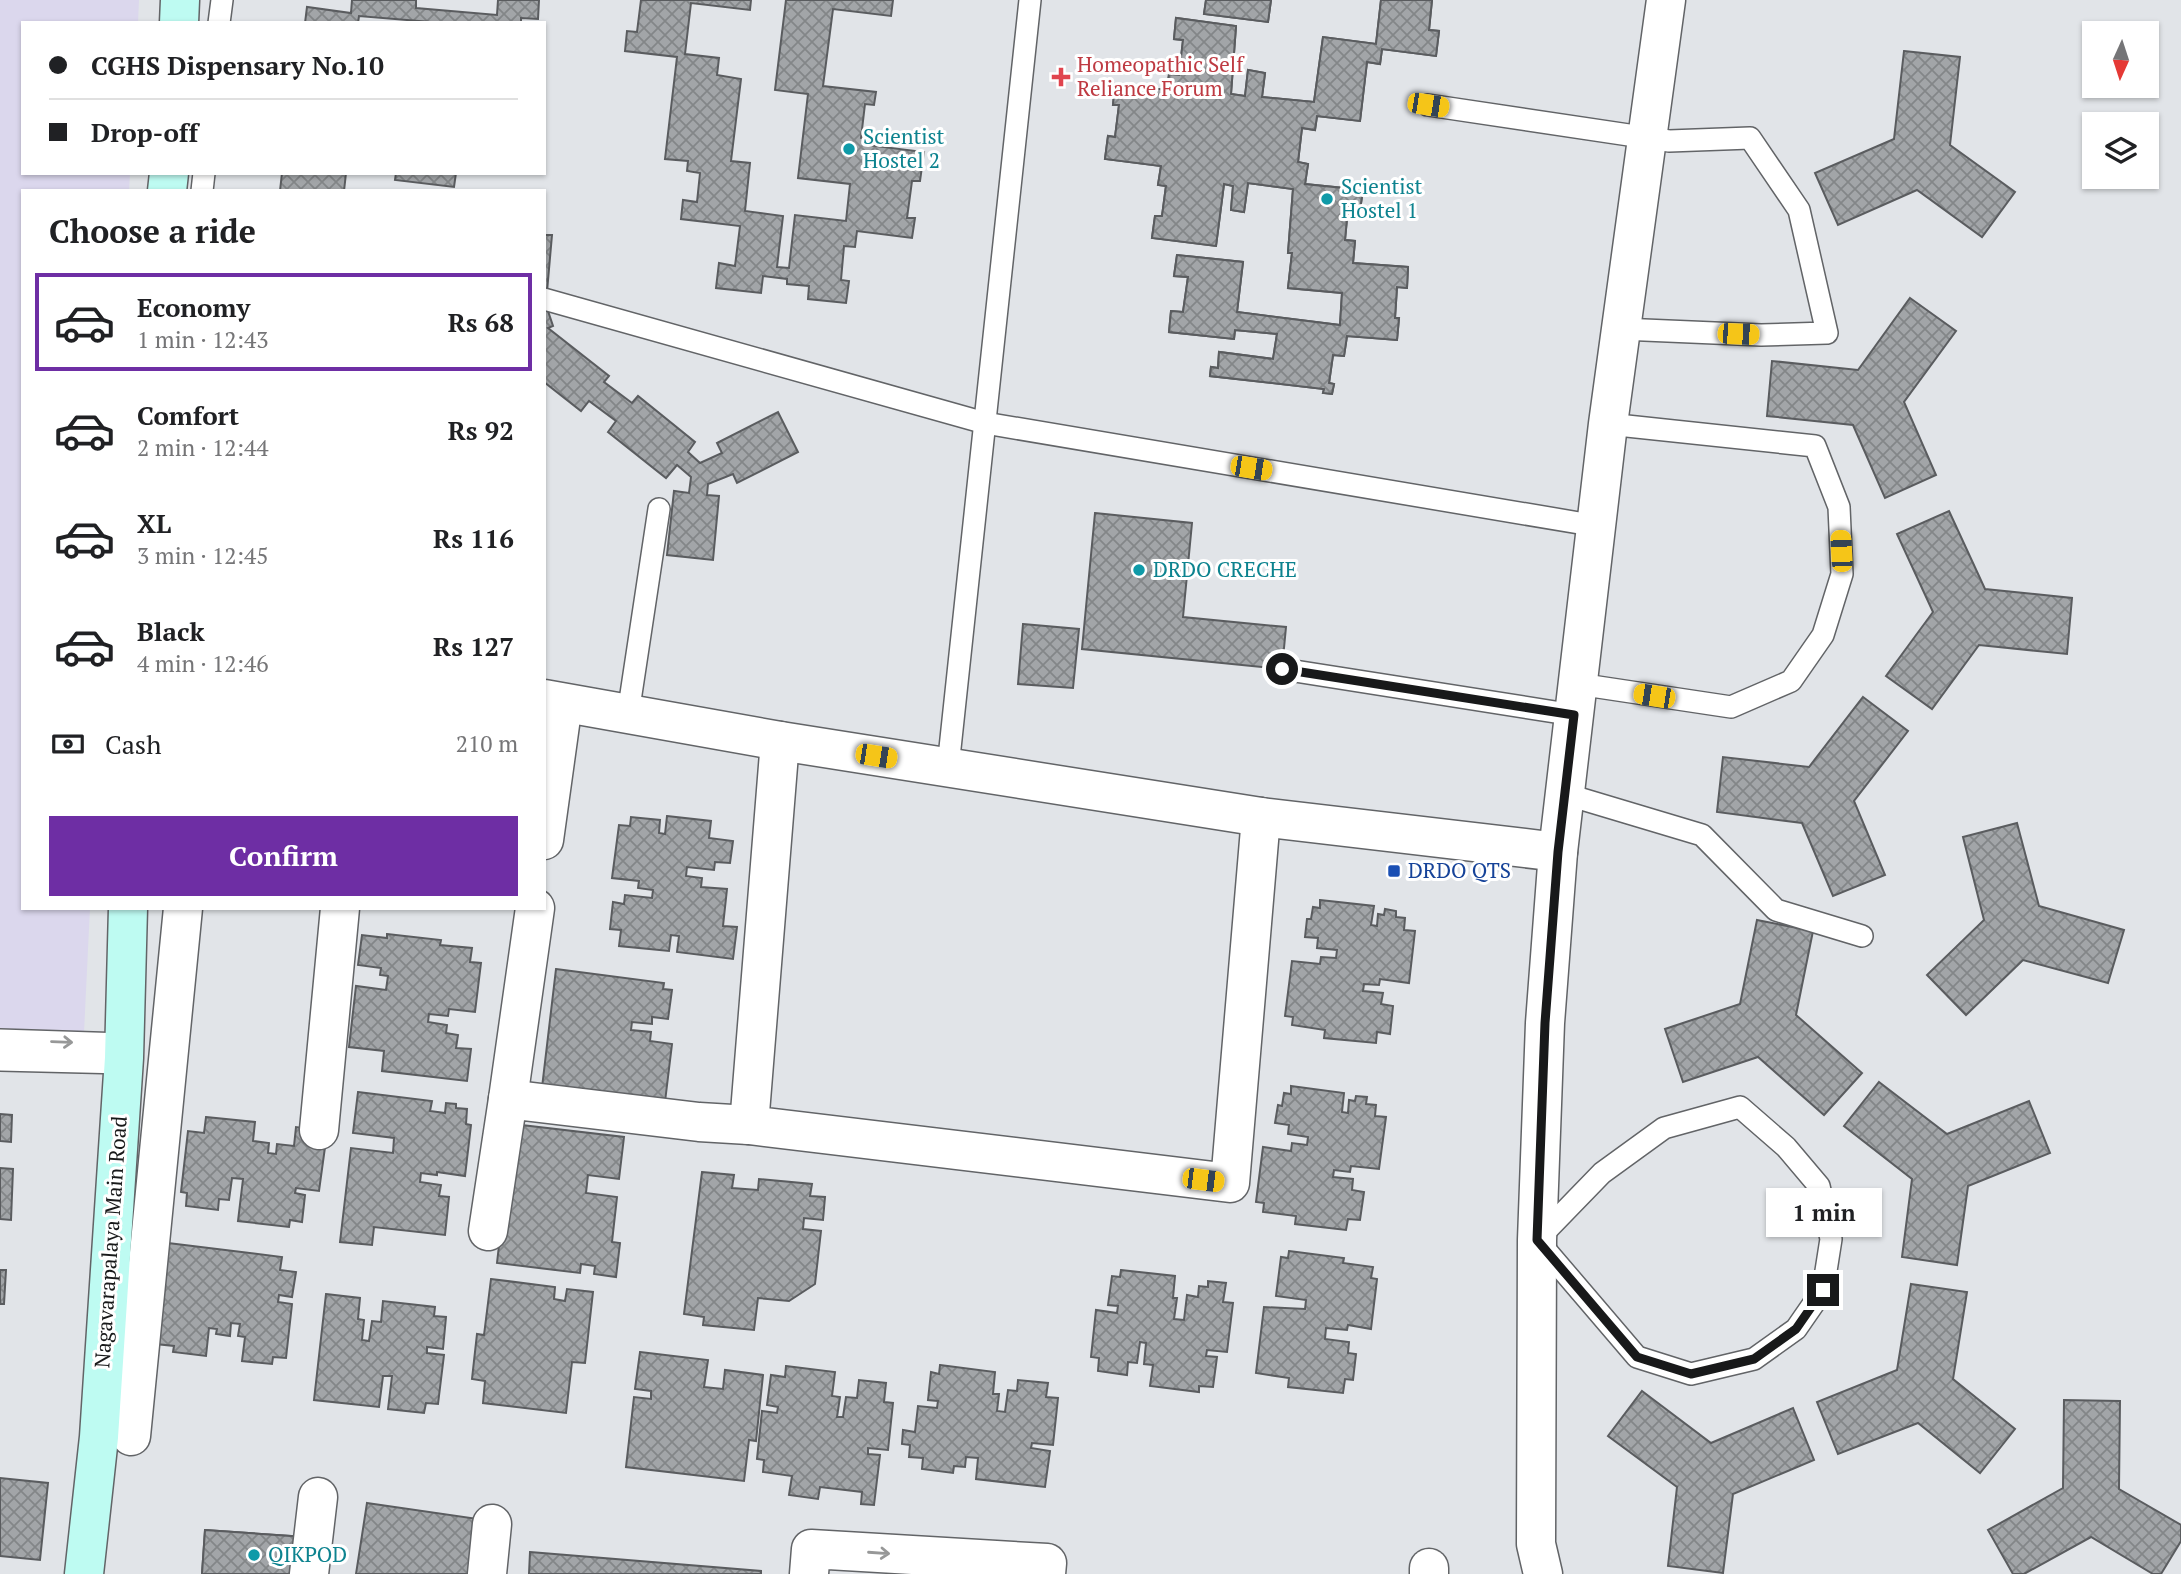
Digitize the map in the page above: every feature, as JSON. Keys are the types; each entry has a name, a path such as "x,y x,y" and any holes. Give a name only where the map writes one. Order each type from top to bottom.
{"main road":[{"path":"178,21 180,0"},
{"name":"Nagavarapalaya Main Road","path":"84,1574 99,1437 123,1054 128,910"}],"street":[{"path":"1543,1574 1536,1544 1537,1240 1545,1023 1558,852 1608,424 1665,0"},
{"path":"546,812 554,701 780,741 1261,817 1558,852"},
{"path":"749,1125 780,741"},
{"path":"508,1099 1230,1183 1261,817"},
{"path":"131,1436 183,910"},
{"path":"319,1130 340,910"},
{"path":"488,1231 535,910"},
{"path":"309,1574 318,1497"},
{"path":"487,1574 492,1524"},
{"path":"809,1574 811,1549 1047,1563 1046,1574"}],"lane":[{"path":"219,21 222,0"},
{"path":"948,767 1030,0"},
{"path":"1428,105 1669,141 1750,138 1800,210 1826,333 1761,335 1621,329"},
{"path":"546,300 985,423 1597,526"},
{"path":"1282,669 1576,699 1731,707 1791,681 1823,635 1842,574 1839,507 1815,446 1608,424"},
{"path":"628,714 659,509"},
{"path":"1565,794 1702,835 1776,910 1862,936"},
{"path":"0,1040 123,1054"},
{"path":"0,1060 123,1054"},
{"path":"1740,1107 1786,1147 1819,1186 1831,1238 1823,1290 1796,1329 1754,1359 1691,1374 1637,1357 1537,1240 1602,1173 1664,1128 1740,1107"}],"shaded area":[{"path":"0,0 139,0 138,21 21,21 21,175 130,175 129,189 21,189 21,910 90,910 83,1053 0,1048"}],"building":[{"path":"352,0 416,0 416,8 497,15 498,0 539,0 538,19 521,18 521,21 419,21 359,16 358,21 305,21 307,7 351,13"},
{"name":"Scientist Hostel 2","path":"641,0 751,0 750,10 691,3 685,54 719,58 717,75 741,79 731,161 750,163 745,211 783,216 777,267 789,268 795,215 846,221 850,184 798,178 808,94 775,90 786,0 893,0 891,16 833,9 823,86 876,92 874,105 865,104 861,138 868,139 867,145 924,152 920,181 912,181 907,218 915,218 912,238 857,231 855,247 844,246 841,280 849,281 846,303 808,299 809,286 787,284 787,279 763,276 761,293 716,288 719,263 735,266 740,226 681,219 683,200 697,202 700,173 687,171 688,161 665,159 677,57 625,51 627,31 637,32"},
{"path":"1206,0 1271,0 1268,22 1204,14"},
{"path":"1206,0 1271,0 1268,22 1204,14"},
{"name":"Scientist Hostel 1","path":"1381,0 1432,0 1429,30 1439,31 1436,56 1382,49 1380,64 1367,62 1360,121 1317,116 1315,130 1302,128 1298,162 1308,164 1305,184 1363,190 1360,210 1348,208 1345,240 1355,241 1353,263 1408,267 1407,288 1397,287 1397,340 1347,336 1344,356 1333,355 1329,383 1334,384 1332,394 1323,393 1324,389 1210,376 1211,367 1218,368 1219,352 1273,359 1277,334 1235,330 1234,339 1169,332 1171,311 1183,312 1188,277 1174,276 1177,255 1243,262 1237,312 1340,325 1342,293 1288,288 1292,253 1288,253 1293,189 1248,183 1244,212 1231,210 1233,186 1224,184 1216,246 1152,238 1155,216 1162,216 1166,186 1158,185 1161,166 1105,159 1108,136 1115,137 1119,105 1113,105 1115,84 1167,90 1169,74 1179,75 1183,40 1174,39 1176,18 1236,26 1231,94 1245,96 1248,70 1265,73 1262,97 1314,102 1323,37 1376,44","holes":["1177,100 1255,109 1247,170 1169,161"]},
{"name":"Scientist Hostel 1","path":"1381,0 1432,0 1429,30 1439,31 1436,56 1382,49 1380,64 1367,62 1360,121 1317,116 1315,130 1302,128 1298,162 1308,164 1305,184 1363,190 1360,210 1348,208 1345,240 1355,241 1353,263 1408,267 1407,288 1397,287 1397,340 1347,336 1344,356 1333,355 1329,383 1334,384 1332,394 1323,393 1324,389 1210,376 1211,367 1218,368 1219,352 1273,359 1277,334 1235,330 1234,339 1169,332 1171,311 1183,312 1188,277 1174,276 1177,255 1243,262 1237,312 1340,325 1342,293 1288,288 1292,253 1288,253 1293,189 1248,183 1244,212 1231,210 1233,186 1224,184 1216,246 1152,238 1155,216 1162,216 1166,186 1158,185 1161,166 1105,159 1108,136 1115,137 1119,105 1113,105 1115,84 1167,90 1169,74 1179,75 1183,40 1174,39 1176,18 1236,26 1231,94 1245,96 1248,70 1265,73 1262,97 1314,102 1323,37 1376,44"},
{"path":"1904,51 1960,57 1950,145 2015,192 1982,237 1917,190 1838,225 1815,173 1894,139"},
{"path":"282,175 346,175 344,189 280,189"},
{"path":"396,175 456,175 454,187 395,180"},
{"path":"546,235 552,235 546,303"},
{"path":"1910,298 1956,331 1904,402 1936,475 1885,498 1853,425 1767,416 1772,361 1858,370"},
{"path":"546,308 553,326 548,328 609,376 604,382 632,403 638,396 695,442 688,452 700,463 722,453 717,443 778,412 798,452 737,483 733,474 708,484 707,495 719,496 713,560 667,555 674,491 689,493 691,477 677,465 666,478 608,432 616,421 589,401 581,411 546,384"},
{"path":"1949,511 1985,589 2072,598 2067,654 1979,645 1932,709 1886,676 1933,612 1897,534"},
{"name":"DRDO CRECHE","path":"1095,513 1192,523 1183,617 1286,627 1282,669 1082,649"},
{"path":"1023,624 1079,629 1073,688 1018,684"},
{"path":"1863,697 1908,731 1854,801 1885,875 1833,896 1802,823 1717,812 1723,757 1809,767"},
{"path":"667,816 711,821 709,838 733,841 730,863 715,862 714,870 687,867 686,876 702,878 701,887 727,889 723,926 737,927 733,959 677,952 679,936 671,935 669,951 619,946 621,930 610,929 613,902 624,904 625,895 652,898 653,890 638,888 639,881 612,878 619,825 630,826 631,817 660,820 659,833 665,834"},
{"path":"2017,823 2039,906 2124,930 2108,983 2023,960 1966,1015 1927,975 1984,920 1963,837"},
{"path":"1320,900 1374,906 1371,925 1377,926 1378,914 1384,915 1385,909 1396,911 1396,917 1405,918 1404,930 1415,931 1409,983 1380,979 1379,985 1364,984 1363,991 1383,993 1381,1004 1393,1006 1390,1034 1377,1032 1376,1043 1324,1038 1325,1030 1292,1025 1293,1017 1285,1016 1292,961 1320,964 1321,957 1336,958 1337,950 1317,948 1318,938 1305,937 1307,919 1311,919 1313,907 1320,908"},
{"path":"1757,920 1813,931 1796,1015 1862,1073 1824,1115 1758,1057 1683,1082 1665,1029 1740,1004"},
{"path":"387,934 441,940 440,945 472,948 470,962 481,963 475,1012 449,1009 448,1016 429,1014 428,1022 447,1025 446,1033 458,1035 456,1048 471,1049 467,1081 382,1071 384,1051 349,1047 356,986 386,990 388,976 380,975 381,968 358,965 362,935 387,938"},
{"path":"556,969 664,983 663,989 672,990 668,1019 652,1017 652,1024 632,1022 631,1030 651,1032 650,1041 672,1044 664,1110 541,1096"},
{"path":"1879,1082 1947,1134 2029,1101 2050,1153 1968,1186 1957,1265 1902,1257 1912,1179 1844,1126"},
{"path":"1291,1086 1344,1093 1342,1112 1348,1113 1349,1100 1355,1101 1356,1096 1367,1097 1366,1104 1376,1105 1375,1116 1386,1117 1379,1169 1351,1166 1350,1172 1334,1170 1333,1177 1353,1179 1352,1190 1364,1192 1360,1220 1348,1219 1346,1230 1295,1224 1296,1216 1263,1212 1264,1203 1256,1202 1263,1147 1291,1151 1292,1143 1307,1145 1308,1137 1288,1134 1289,1125 1275,1123 1278,1105 1282,1106 1284,1093 1291,1094"},
{"path":"358,1092 432,1101 430,1111 445,1113 446,1103 467,1109 466,1124 471,1125 465,1176 421,1173 420,1182 441,1185 439,1196 449,1197 445,1235 374,1227 372,1245 340,1242 351,1148 393,1153 394,1138 353,1133"},
{"path":"0,1114 12,1115 11,1142 0,1141"},
{"path":"206,1117 255,1122 253,1141 269,1143 268,1153 276,1154 277,1144 294,1146 296,1127 319,1130 326,1140 319,1191 296,1188 295,1193 305,1195 302,1222 290,1220 289,1227 238,1221 243,1179 232,1178 229,1200 219,1199 218,1210 186,1206 187,1193 181,1192 188,1131 204,1133"},
{"path":"513,1124 624,1137 619,1179 588,1175 586,1193 617,1197 612,1242 620,1243 616,1277 594,1274 595,1266 581,1264 580,1273 497,1263"},
{"path":"0,1168 13,1169 11,1220 0,1219"},
{"path":"702,1172 734,1175 732,1188 758,1190 759,1179 812,1184 810,1196 825,1197 823,1220 804,1218 803,1229 821,1231 815,1284 789,1301 758,1298 754,1330 703,1325 704,1317 684,1314"},
{"path":"168,1243 282,1257 280,1270 296,1272 292,1297 279,1295 278,1302 292,1304 286,1358 273,1357 272,1364 242,1361 245,1337 238,1336 240,1324 231,1323 230,1336 216,1334 217,1329 209,1328 206,1356 173,1352 174,1346 156,1344"},
{"path":"1289,1251 1344,1258 1343,1263 1373,1267 1371,1278 1377,1279 1371,1329 1348,1325 1347,1330 1326,1328 1325,1339 1349,1342 1348,1353 1356,1354 1353,1380 1345,1379 1343,1393 1288,1387 1289,1378 1256,1373 1264,1307 1305,1309 1306,1300 1276,1296 1281,1257 1288,1258"},
{"path":"0,1270 6,1270 4,1304 0,1304"},
{"path":"1121,1270 1175,1276 1173,1298 1177,1298 1174,1319 1184,1320 1187,1295 1198,1297 1199,1286 1208,1287 1208,1281 1226,1283 1223,1302 1233,1303 1227,1352 1207,1350 1206,1356 1217,1357 1213,1387 1199,1386 1199,1392 1150,1386 1153,1365 1144,1364 1146,1343 1140,1342 1137,1363 1128,1362 1127,1375 1098,1371 1099,1358 1091,1357 1096,1310 1117,1313 1118,1306 1108,1305 1112,1276 1120,1277"},
{"path":"491,1279 555,1287 554,1299 565,1301 567,1289 593,1292 585,1363 572,1362 566,1413 483,1403 485,1381 472,1379 477,1334 484,1335"},
{"path":"1911,1284 1967,1292 1953,1379 2015,1429 1980,1473 1918,1423 1838,1454 1817,1402 1897,1370"},
{"path":"326,1294 360,1298 358,1319 364,1320 362,1340 369,1341 372,1321 381,1322 383,1301 435,1307 434,1316 446,1317 443,1349 427,1347 427,1353 444,1355 438,1404 426,1403 424,1413 388,1409 392,1376 383,1376 379,1407 314,1400"},
{"path":"640,1352 708,1360 704,1387 723,1389 725,1370 763,1375 756,1441 749,1440 744,1481 626,1467 634,1397 651,1399 651,1391 635,1389"},
{"path":"940,1365 995,1372 993,1394 999,1394 997,1411 1005,1412 1008,1390 1017,1391 1018,1380 1048,1383 1046,1397 1058,1398 1053,1445 1032,1443 1031,1448 1050,1451 1045,1487 976,1479 978,1458 966,1457 965,1467 954,1466 953,1473 922,1469 923,1458 909,1457 910,1445 902,1444 903,1430 915,1432 918,1406 937,1408 938,1401 928,1400 931,1372 939,1374"},
{"path":"786,1366 835,1372 832,1396 840,1397 837,1417 843,1417 846,1397 857,1398 859,1380 886,1383 884,1402 893,1403 888,1450 868,1448 868,1454 880,1455 874,1505 861,1504 862,1492 820,1487 818,1499 789,1495 792,1476 763,1472 764,1460 757,1459 762,1411 777,1413 778,1407 767,1405 771,1375 785,1377"},
{"path":"1642,1391 1711,1443 1793,1408 1814,1460 1733,1494 1723,1573 1668,1566 1677,1487 1608,1436"},
{"path":"2064,1400 2120,1401 2119,1489 2181,1525 2181,1541 2161,1574 2153,1574 2091,1537 2024,1574 2013,1574 1988,1530 2063,1488"},
{"path":"0,1478 48,1483 40,1560 0,1556"},
{"path":"367,1503 478,1519 470,1574 356,1574"},
{"name":"QIKPOD","path":"205,1530 305,1537 302,1574 202,1574"},
{"name":"QIKPOD","path":"205,1530 305,1537 302,1574 202,1574"},
{"path":"530,1552 761,1571 761,1574 529,1574"}],"place":[{"name":"Homeopathic Self Reliance Forum","path":"1061,77"},
{"name":"Scientist Hostel 2","path":"849,149"},
{"name":"Scientist Hostel 1","path":"1327,199"},
{"name":"DRDO CRECHE","path":"1139,570"},
{"name":"DRDO QTS","path":"1394,871"},
{"name":"QIKPOD","path":"254,1555"}],"route":[{"path":"1282,669 1574,715 1558,852 1545,1023 1537,1240 1637,1357 1691,1374 1754,1359 1796,1329 1823,1290"}]}
